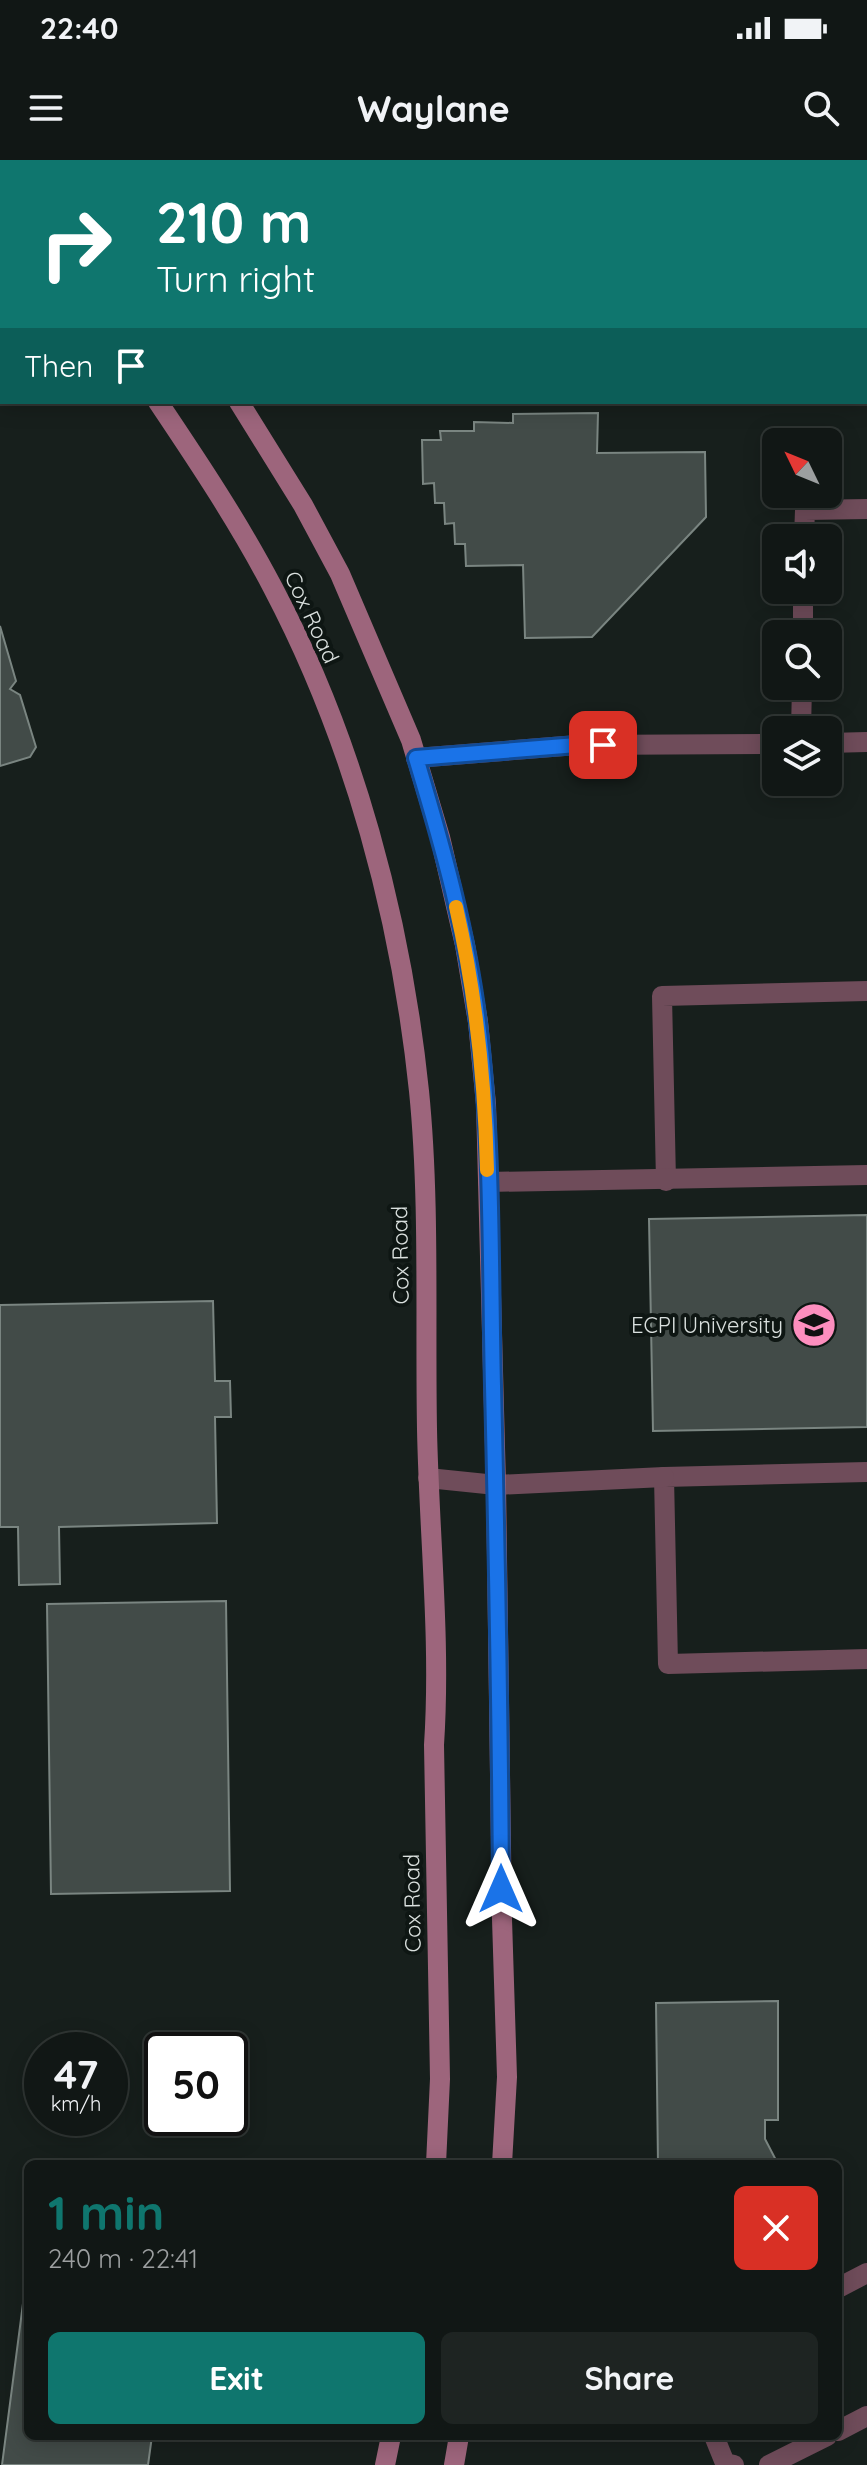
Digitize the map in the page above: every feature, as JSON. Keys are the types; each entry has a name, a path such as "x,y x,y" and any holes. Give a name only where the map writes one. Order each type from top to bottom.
{"main road":[{"name":"Cox Road","path":"159,404 221,496 273,589 306,658 370,834 400,956 419,1093 423,1164 428,1478 437,1704 434,1745 440,2079 436,2160"},
{"name":"Cox Road","path":"240,404 303,505 340,574 380,664 416,758 440,837 465,945 482,1063 488,1182 507,2077 502,2160"},
{"path":"385,2465 390,2440"},
{"path":"454,2465 458,2440"}],"lane":[{"path":"804,524 805,510 867,509"},
{"path":"842,743 867,742"},
{"path":"416,758 577,745 762,744"},
{"path":"666,1181 662,996 867,991"},
{"path":"488,1182 867,1175"},
{"path":"428,1478 496,1485 867,1472"},
{"path":"664,1477 668,1664 867,1659"},
{"path":"842,2286 867,2273"},
{"path":"842,2429 867,2416"},
{"path":"716,2440 725,2463 734,2465"},
{"path":"769,2465 819,2440"}],"building":[{"path":"598,413 597,453 705,452 706,517 592,637 525,638 523,565 466,566 465,544 455,544 454,523 445,524 444,503 435,503 434,483 423,484 422,440 441,440 440,431 474,431 474,422 513,423 513,414"},
{"path":"0,626 16,681 10,689 20,695 36,747 30,757 0,766"},
{"path":"867,1215 867,1427 653,1431 649,1219"},
{"path":"213,1301 215,1381 230,1381 231,1417 215,1417 217,1523 59,1527 60,1584 19,1585 18,1527 0,1527 0,1305"},
{"path":"226,1601 230,1891 51,1894 47,1604"},
{"path":"778,2001 778,2120 765,2120 765,2139 776,2160 658,2160 656,2003"},
{"path":"24,2296 24,2440 151,2440 148,2465 2,2465"}],"slow traffic":[{"path":"456,907 478,1022 486,1104 487,1170"}],"place":[{"name":"ECPI University","path":"814,1325"}],"route":[{"path":"501,1889 496,1485 486,1104 478,1022 465,945 440,837 416,758 603,745"}]}
